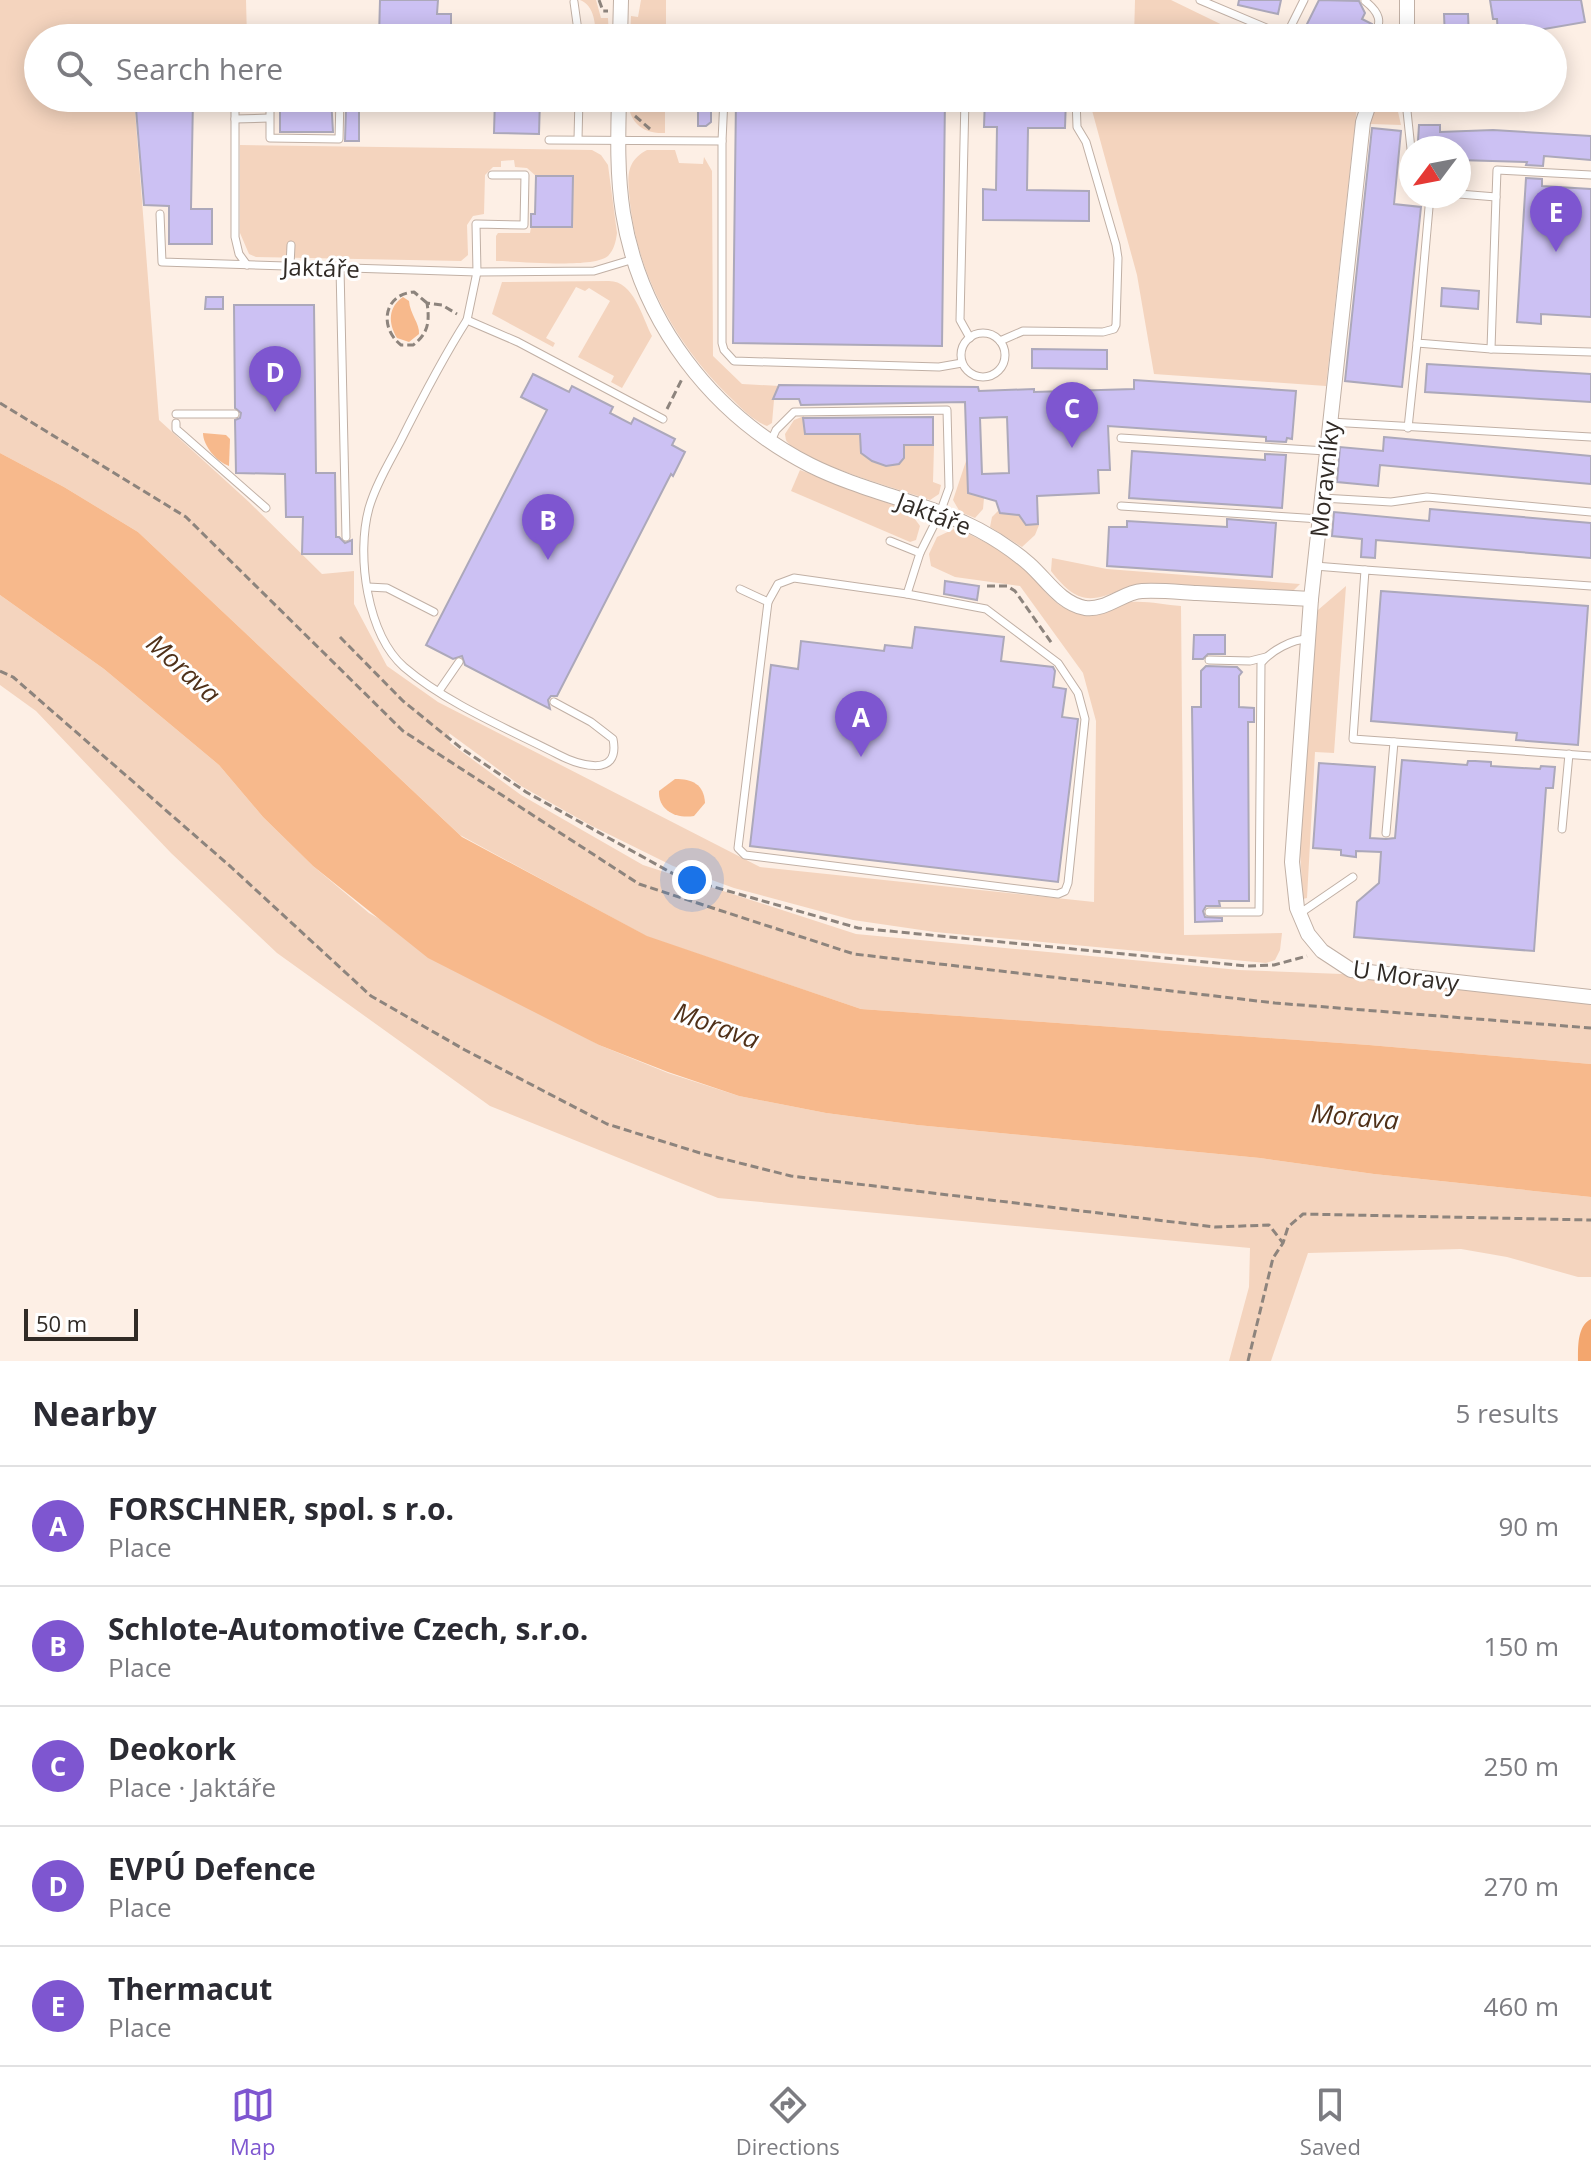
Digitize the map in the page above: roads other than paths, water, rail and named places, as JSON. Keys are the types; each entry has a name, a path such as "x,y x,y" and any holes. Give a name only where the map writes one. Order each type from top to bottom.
{"street":[{"path":"620,24 621,0"},
{"path":"1407,0 1407,24"},
{"name":"Jaktáře","path":"619,112 621,204 634,259 660,322 689,366 715,396 771,443 846,480 940,513 980,531 1016,554 1061,597 1084,607 1102,606 1144,591 1311,599"},
{"name":"Moravníky","path":"1292,862 1311,599 1366,112"},
{"name":"U Moravy","path":"1292,862 1299,914 1308,934 1322,951 1351,970 1591,997"}],"lane":[{"path":"1200,0 1259,24"},
{"path":"1294,24 1304,0"},
{"path":"1365,1 1379,15 1379,24"},
{"path":"574,2 577,24"},
{"path":"235,112 235,237 239,254 247,265"},
{"path":"269,112 270,138 339,139 340,112"},
{"path":"578,139 579,112"},
{"path":"723,112 722,343 729,358 739,363 939,367 962,363"},
{"path":"965,112 960,320 970,338"},
{"path":"1000,341 1023,331 1103,332 1110,331 1116,325 1116,245 1086,142 1077,127 1076,112"},
{"path":"1407,112 1410,136"},
{"path":"235,119 269,118"},
{"path":"549,140 722,141"},
{"path":"1491,349 1497,170 1591,175"},
{"path":"492,175 525,175 524,225 476,224 477,272 467,320 428,386 376,487 368,511 368,587 371,612 389,649 403,666 439,691 578,764 593,767 607,762 614,746 607,733 554,702"},
{"path":"1471,195 1496,197"},
{"path":"1408,428 1429,208"},
{"name":"Jaktáře","path":"160,214 162,262 477,272 594,271 634,259"},
{"path":"290,266 291,245"},
{"path":"340,268 346,537"},
{"path":"467,320 518,342 663,419"},
{"path":"988,334 1000,341 1006,354 997,373 984,378 966,369 962,363 963,347 970,338 988,334"},
{"path":"1417,343 1591,352"},
{"path":"771,443 776,430 794,412 947,410 949,488 920,553 907,594"},
{"path":"235,414 176,418 176,429 266,508"},
{"path":"1330,422 1591,437"},
{"path":"1121,438 1326,451"},
{"path":"1322,498 1391,502 1427,497 1591,512"},
{"path":"1121,506 1320,519"},
{"path":"890,541 920,553"},
{"path":"1315,566 1591,586"},
{"path":"1365,570 1353,739 1591,756"},
{"path":"794,578 907,594 986,609 1054,661 1078,693 1085,719 1065,891 1058,894 745,855 738,848 768,602 778,584 794,578"},
{"path":"368,587 387,588 434,612"},
{"path":"740,589 768,602"},
{"path":"1209,660 1250,661 1266,657 1297,639 1308,639"},
{"path":"1209,912 1259,912 1261,663 1266,657"},
{"path":"439,691 459,662"},
{"path":"1386,833 1394,742"},
{"path":"1562,829 1569,754"},
{"path":"1299,914 1353,877"}],"water":[{"path":"403,297 409,301 419,330 419,334 409,342 397,338 391,321 394,306"},
{"path":"203,433 226,435 230,439 229,466 212,453"},
{"name":"Morava","path":"0,453 138,532 462,837 647,936 861,1009 1591,1064 1591,1197 1374,1174 1260,1158 917,1125 826,1113 739,1096 599,1045 428,958 313,866 263,817 219,765 104,669 0,595"},
{"path":"675,779 687,780 700,787 705,803 694,816 675,815 662,804 659,791"}],"place":[{"name":"Thermacut","path":"1556,252"},
{"name":"EVPÚ Defence","path":"275,412"},
{"name":"Deokork","path":"1072,448"},
{"name":"Schlote-Automotive Czech, s.r.o.","path":"548,560"},
{"name":"FORSCHNER, spol. s r.o.","path":"861,757"}]}
